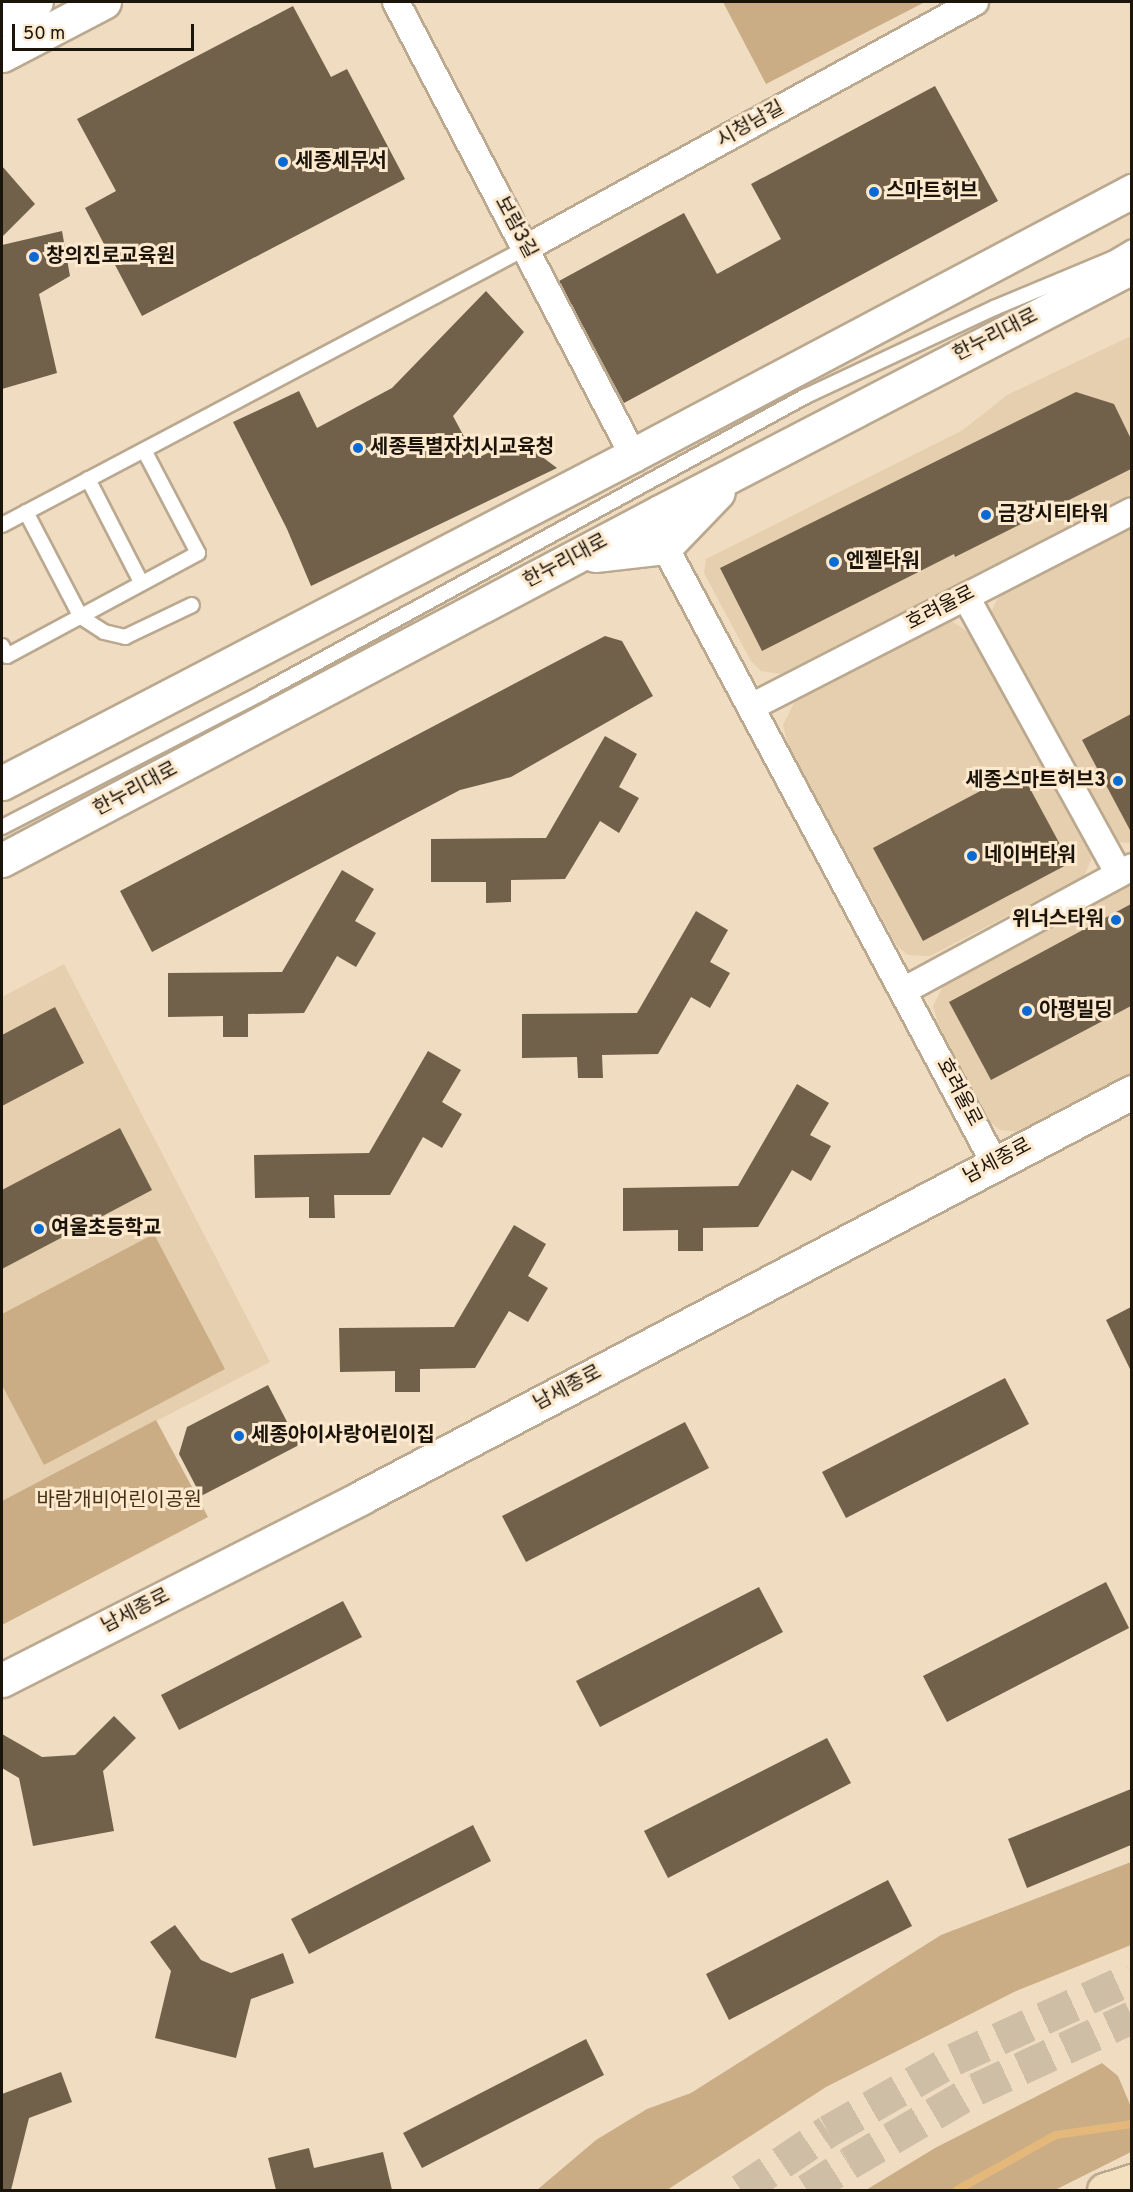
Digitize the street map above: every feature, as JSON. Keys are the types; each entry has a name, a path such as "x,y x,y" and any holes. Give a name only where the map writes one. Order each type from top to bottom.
{"street":[{"path":"2,20 36,2"},
{"path":"2,55 104,2"},
{"name":"보람3길","path":"396,2 633,456"},
{"name":"시청남길","path":"526,248 975,2"},
{"path":"2,783 633,456 1131,191"},
{"name":"한누리대로","path":"2,860 740,470 1131,267"},
{"path":"570,560 621,550 665,547 740,470"},
{"name":"호려울로","path":"751,707 1131,511"},
{"name":"호려울로","path":"665,547 996,1164"},
{"path":"903,991 1125,870 966,597"},
{"name":"남세종로","path":"2,1680 362,1497 1131,1092"}],"lane":[{"path":"2,827 263,692 806,396 994,308 1112,259 1131,247"},
{"path":"2,525 526,248"},
{"path":"2,646 7,656 198,552 144,450"},
{"path":"88,479 141,582"},
{"path":"26,512 81,617 104,632 125,637 192,605"}],"shaded area":[{"path":"1131,336 1131,494 781,674 761,671 751,661 704,573 706,559 963,430 1007,395"},
{"path":"1131,522 1131,843 1116,842 1105,832 996,631 991,612 1003,587"},
{"path":"950,620 971,634 1092,851 1091,860 1084,876 930,956 908,955 897,946 788,745 783,725 795,701"},
{"path":"1131,884 1131,1075 1022,1132 1000,1130 989,1121 939,1026 933,1006 945,982"},
{"path":"64,964 270,1362 2,1501 2,997"}],"green space":[{"path":"723,2 925,2 766,84"},
{"path":"154,1234 225,1369 44,1465 2,1385 2,1314"},
{"name":"바람개비어린이공원","path":"156,1420 208,1517 2,1625 2,1501"},
{"path":"1131,1862 1131,1945 1016,1991 826,2087 667,2190 537,2190 596,2140 647,2109 691,2093 941,1935"},
{"path":"1102,2063 1118,2076 1131,2107 1131,2152 1055,2190 866,2190 935,2148"}],"building":[{"name":"세종세무서","path":"293,6 331,77 347,69 405,179 142,316 85,208 116,191 77,119"},
{"path":"935,86 998,201 624,403 559,281 684,213 717,274 781,239 751,184"},
{"path":"2,166 35,204 2,237"},
{"path":"62,231 70,276 39,294 57,373 2,389 2,245"},
{"name":"세종특별자치시교육청","path":"486,291 524,332 453,416 476,459 517,438 557,468 311,586 287,529 233,422 299,391 317,428 392,388"},
{"path":"1076,392 1114,404 1131,439 1131,469 955,557 954,554 762,651 720,568"},
{"path":"605,636 622,641 653,696 511,777 460,790 152,952 120,891"},
{"name":"세종스마트허브3","path":"1131,714 1131,832 1082,740"},
{"path":"605,736 637,754 619,787 639,798 619,833 600,821 565,879 511,880 511,902 486,903 486,882 431,882 431,839 546,838"},
{"name":"네이버타워","path":"1020,770 1070,863 923,941 873,848"},
{"path":"342,870 374,889 355,921 376,933 356,967 337,956 304,1013 248,1014 248,1037 223,1037 223,1016 168,1017 168,973 282,972"},
{"name":"아평빌딩","path":"1131,904 1131,1006 991,1080 949,1002"},
{"path":"696,911 728,930 710,962 730,973 710,1008 691,997 658,1054 602,1055 603,1078 578,1078 577,1057 522,1058 522,1014 637,1013"},
{"path":"55,1007 84,1063 2,1106 2,1035"},
{"path":"428,1051 461,1070 442,1102 462,1114 442,1148 423,1137 390,1195 334,1195 335,1218 309,1218 309,1197 255,1198 254,1155 369,1153"},
{"path":"797,1084 829,1103 810,1135 831,1146 811,1181 792,1170 758,1227 703,1228 703,1251 678,1251 678,1230 623,1231 623,1188 738,1186"},
{"name":"여울초등학교","path":"120,1128 152,1190 2,1269 2,1190"},
{"path":"514,1225 546,1244 528,1276 548,1288 528,1322 509,1311 475,1368 420,1369 420,1392 395,1392 395,1371 340,1372 339,1328 454,1327"},
{"path":"1131,1307 1131,1371 1106,1320"},
{"path":"1005,1378 1029,1424 846,1518 822,1472"},
{"name":"세종아이사랑어린이집","path":"268,1385 299,1445 201,1496 179,1454 187,1427"},
{"path":"685,1422 709,1468 526,1562 502,1516"},
{"path":"1106,1582 1129,1628 947,1722 923,1676"},
{"path":"759,1587 783,1632 600,1727 576,1681"},
{"path":"343,1601 362,1637 179,1730 161,1695"},
{"path":"114,1716 136,1738 103,1771 114,1831 33,1846 19,1778 2,1768 2,1734 42,1757 75,1755"},
{"path":"827,1738 851,1783 668,1878 644,1831"},
{"path":"1131,1789 1131,1845 1027,1888 1008,1839"},
{"path":"473,1825 491,1861 309,1954 291,1919"},
{"path":"888,1880 912,1926 729,2020 706,1974"},
{"path":"175,1925 201,1960 231,1973 283,1953 294,1983 251,1999 236,2058 155,2038 171,1971 150,1942"},
{"path":"586,2039 604,2075 422,2168 403,2133"},
{"path":"61,2072 72,2102 29,2118 11,2190 2,2190 2,2094"},
{"path":"309,2148 314,2168 383,2152 392,2190 276,2190 268,2158"}],"waterway":[{"path":"957,2190 1056,2135 1132,2124"}],"tunnel":[{"path":"741,2190 828,2131 954,2059 1132,1978"},
{"path":"807,2190 976,2089 1132,2017"}],"place":[{"name":"세종세무서","path":"283,162"},
{"name":"스마트허브","path":"874,192"},
{"name":"창의진로교육원","path":"34,257"},
{"name":"세종특별자치시교육청","path":"358,448"},
{"name":"금강시티타워","path":"986,515"},
{"name":"엔젤타워","path":"834,562"},
{"name":"세종스마트허브3","path":"1118,781"},
{"name":"네이버타워","path":"972,856"},
{"name":"위너스타워","path":"1116,920"},
{"name":"아평빌딩","path":"1027,1011"},
{"name":"여울초등학교","path":"39,1229"},
{"name":"세종아이사랑어린이집","path":"239,1436"}]}
